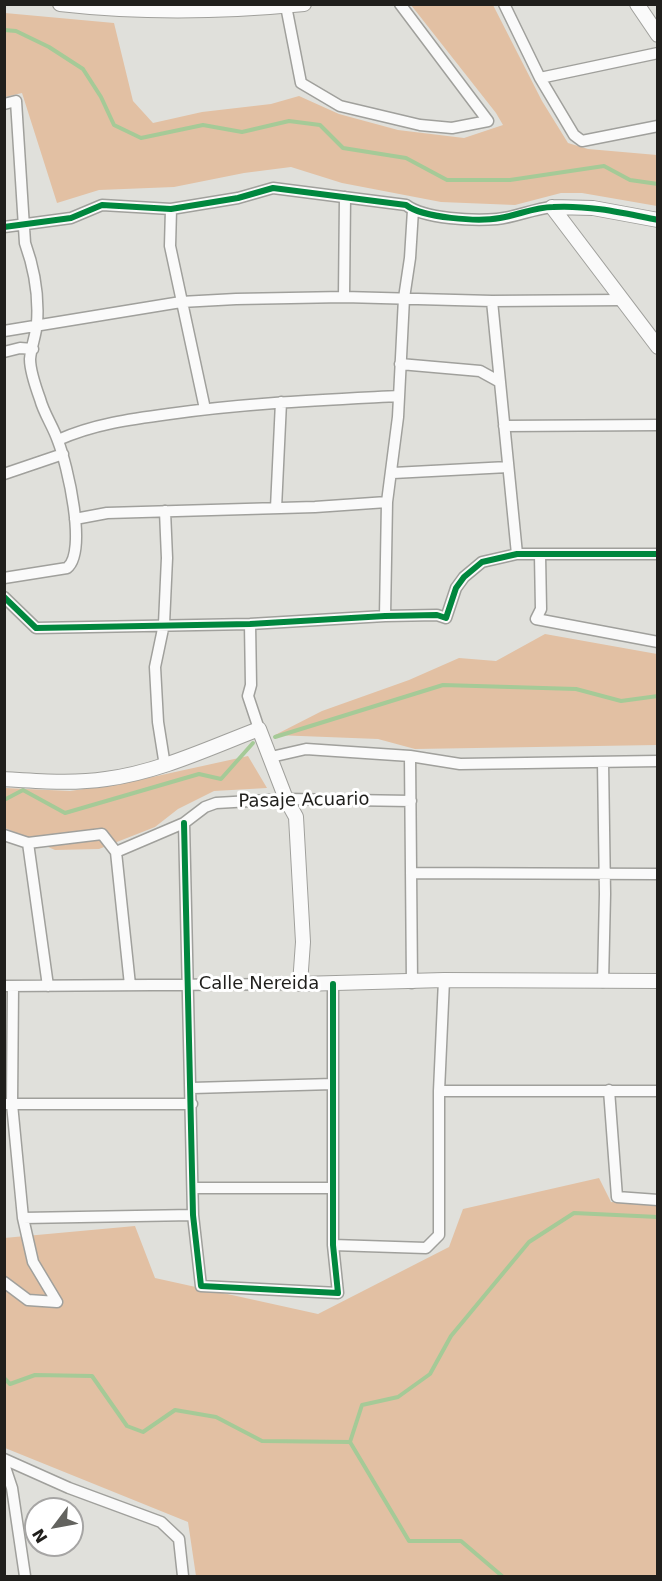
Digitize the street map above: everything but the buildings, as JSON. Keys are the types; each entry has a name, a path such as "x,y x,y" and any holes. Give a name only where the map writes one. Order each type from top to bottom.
{"street":[{"path":"60,4 104,9 304,4"},
{"path":"286,6 301,83 321,97 340,106 420,125 452,128 488,121 400,4"},
{"path":"504,4 540,78 573,135 582,141 657,126"},
{"path":"638,4 657,34"},
{"path":"540,78 657,53"},
{"path":"4,104 16,101 25,243 31,260 37,298 37,324 30,359 40,401 63,454 75,519 76,553 74,563 68,568 4,578"},
{"path":"4,227 70,218 102,205 171,209 238,198 273,188 406,205 413,210 444,216 496,219 552,207 593,208 657,220"},
{"path":"344,297 345,196"},
{"path":"552,207 657,347"},
{"path":"171,209 170,246 205,409"},
{"path":"385,616 387,502 393,473 404,298 411,251 413,210"},
{"path":"4,331 181,302 344,297 492,301 621,300"},
{"path":"492,301 517,554"},
{"path":"4,352 20,348 33,349"},
{"path":"400,364 480,371 500,382"},
{"path":"58,440 98,424 205,409 281,402 399,396"},
{"path":"276,508 281,402"},
{"path":"504,426 657,425"},
{"path":"4,474 63,454"},
{"path":"393,473 508,467"},
{"path":"75,519 107,513 387,502"},
{"path":"165,511 167,558 164,624 157,650 155,676 160,744 165,766"},
{"path":"4,597 36,627 250,624 385,616 437,615 446,618 456,588 472,569 482,562 517,554 657,554"},
{"path":"540,555 541,609 536,619 657,642"},
{"path":"250,624 251,685 248,696 286,799 296,817 295,833 301,872 303,960 300,984"},
{"path":"4,779 72,782 107,779 165,766 259,729"},
{"path":"271,757 306,749 410,756 460,764 657,761"},
{"path":"410,756 412,983"},
{"path":"603,762 603,982"},
{"name":"Pasaje Acuario","path":"116,852 184,823 205,807 216,803 286,799 411,801"},
{"path":"184,823 190,985 193,1215 201,1286 338,1293 333,1245 333,984"},
{"path":"4,836 28,843 102,834 116,852 130,985"},
{"path":"28,843 48,986"},
{"path":"411,873 657,874"},
{"path":"333,1245 426,1248 439,1235 439,1091 444,980"},
{"name":"Calle Nereida","path":"9,986 412,983 444,980 657,981"},
{"path":"4,1282 28,1300 57,1302 33,1262 23,1218 8,1104 9,986"},
{"path":"192,1088 333,1084"},
{"path":"609,1090 617,1197 657,1200"},
{"path":"439,1091 657,1091"},
{"path":"8,1104 192,1104"},
{"path":"193,1188 333,1188"},
{"path":"23,1218 193,1215"},
{"path":"4,1459 69,1488 161,1522 179,1539 183,1576"},
{"path":"4,1464 12,1488 25,1576"}],"shaded area":[{"path":"411,5 493,5 542,101 568,143 588,149 657,155 657,206 582,193 561,193 515,205 441,202 342,183 291,167 244,173 174,187 99,190 57,203 22,93 5,97 5,13 114,23 133,101 153,123 202,112 271,104 299,96 339,114 398,130 464,138 503,125"},
{"path":"545,634 657,654 657,745 415,749 378,739 275,735 322,711 409,680 459,658 496,661"},
{"path":"248,756 267,788 214,791 178,809 155,827 99,849 55,850 5,828 5,788 70,791 125,783"},
{"path":"599,1178 611,1202 657,1203 657,1576 196,1576 188,1522 5,1448 4,1238 135,1226 155,1278 318,1314 449,1247 463,1209"}],"waterway":[{"path":"4,30 16,31 49,47 83,69 101,97 114,125 141,138 203,125 242,132 289,121 320,125 343,148 406,158 447,180 510,180 604,166 630,180 658,184"},
{"path":"275,737 443,685 576,689 621,701 658,696"},
{"path":"4,800 23,790 65,813 199,774 221,779 253,743"},
{"path":"350,1442 362,1405 398,1397 430,1374 451,1336 529,1242 574,1213 658,1217"},
{"path":"4,1378 10,1384 35,1375 92,1376 127,1426 143,1432 175,1410 216,1417 262,1441 350,1442 409,1541 461,1541 502,1576"}],"cycle path":[{"path":"4,227 71,218 102,205 171,209 238,198 273,188 406,205 437,216 465,219 500,218 546,207 580,207 658,220"},
{"path":"4,597 36,628 250,624 385,616 437,615 446,618 456,588 464,577 482,562 517,554 658,554"},
{"path":"184,823 193,1215 201,1286 338,1293 333,1245 333,984"}]}
